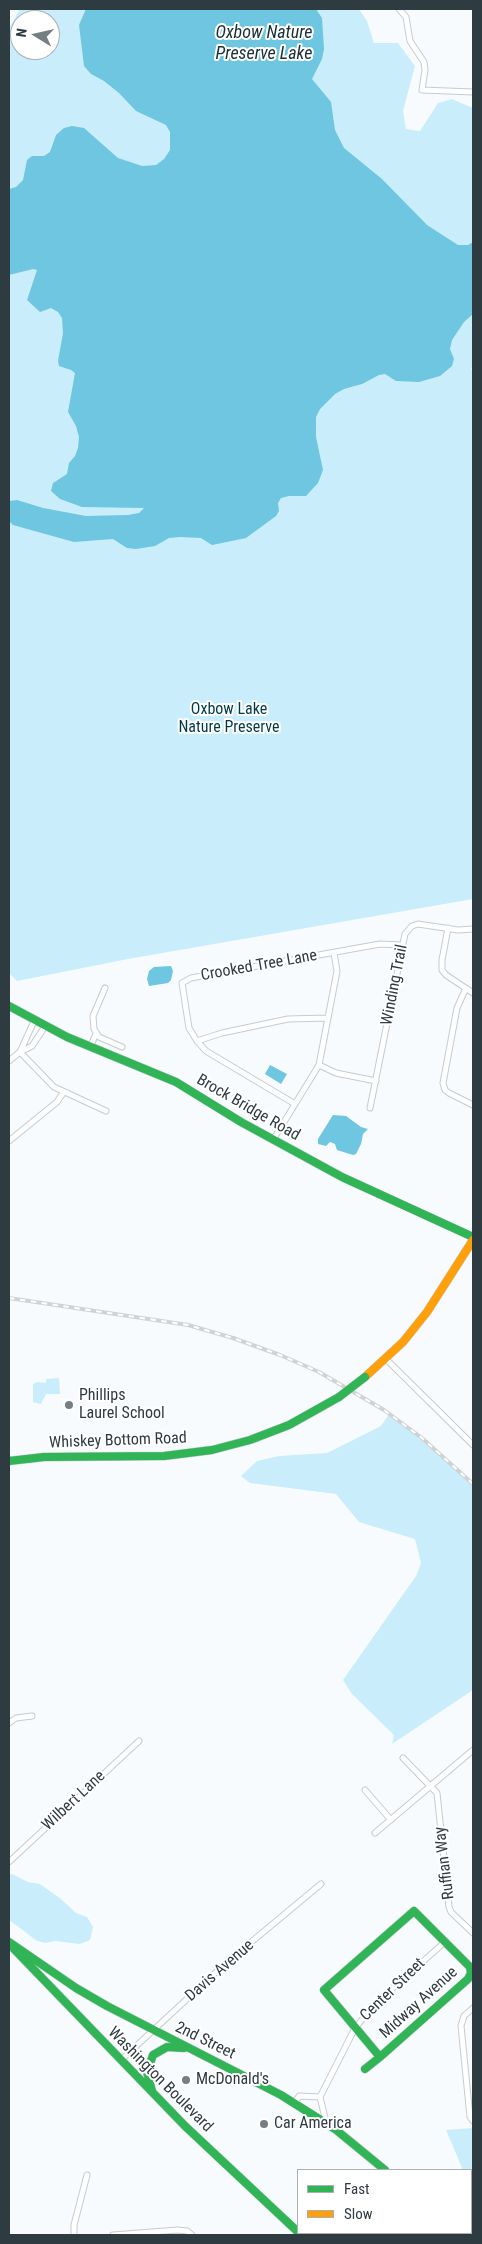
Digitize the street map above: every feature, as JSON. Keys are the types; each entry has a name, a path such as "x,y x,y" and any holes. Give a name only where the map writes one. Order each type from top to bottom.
{"street":[{"path":"399,9 406,17 410,41 424,62 425,70 422,90 473,92"},
{"name":"Winding Trail","path":"370,1108 404,934 418,924 463,930 473,929"},
{"path":"448,928 442,970 446,976 473,993"},
{"path":"273,1140 319,1065 337,971 334,953 380,944 402,945"},
{"name":"Crooked Tree Lane","path":"295,1104 206,1051 189,1028 182,983 186,979 334,953"},
{"path":"90,1047 96,1034 92,1021 105,988"},
{"path":"466,988 457,1008 443,1083 445,1090 449,1093 473,1105"},
{"name":"Brock Bridge Road","path":"9,1006 90,1047 176,1082 273,1140 376,1193 473,1238"},
{"path":"197,1041 222,1033 288,1019 328,1018"},
{"path":"20,1052 35,1019"},
{"path":"9,1061 20,1052 32,1046 46,1024"},
{"path":"96,1034 122,1047"},
{"path":"20,1052 43,1078 63,1093 106,1110"},
{"path":"319,1065 336,1073 376,1081"},
{"path":"9,1140 57,1102 63,1093"},
{"name":"Whiskey Bottom Road","path":"9,1461 52,1457 164,1456 212,1450 250,1440 288,1425 338,1396 386,1359 427,1312 473,1238"},
{"path":"386,1359 473,1445"},
{"path":"9,1723 16,1718 32,1716"},
{"name":"Wilbert Lane","path":"9,1862 139,1741"},
{"path":"375,1833 473,1750"},
{"name":"Ruffian Way","path":"403,1758 437,1794 449,1906 451,1912 473,1933"},
{"path":"364,1790 391,1820"},
{"name":"Davis Avenue","path":"121,2061 226,1963 321,1884"},
{"name":"Midway Avenue","path":"355,2028 324,1990 414,1911 470,1967 470,1976 365,2069"},
{"name":"Center Street","path":"320,2097 355,2028 376,2003 446,1941"},
{"name":"2nd Street","path":"9,1943 76,1988 153,2030 260,2083 294,2103 326,2123 384,2169"},
{"name":"Washington Boulevard","path":"9,1943 154,2095 297,2230"},
{"path":"473,2008 464,2016 461,2026 470,2117 473,2122"},
{"path":"355,2028 380,2057"},
{"path":"154,2095 147,2072 153,2055 168,2047 192,2049"},
{"path":"294,2103 298,2096 320,2097 326,2123"},
{"path":"74,2235 74,2225 87,2175"},
{"path":"113,2235 170,2230 187,2231 192,2235"}],"green space":[{"name":"Oxbow Lake Nature Preserve","path":"20,9 359,9 367,21 374,43 398,43 415,66 403,111 406,129 420,131 438,103 452,99 473,108 473,366 471,369 473,372 473,899 128,959 17,981 9,973 9,28 10,26 10,60 60,60 60,10"},
{"path":"59,1378 60,1394 46,1394 41,1404 33,1402 33,1384 37,1382 46,1383 46,1379"},
{"path":"389,1414 441,1454 473,1484 473,1690 392,1744 394,1735 352,1694 343,1680 416,1576 421,1563 415,1539 359,1522 336,1494 250,1483 241,1476 257,1461 279,1456 327,1453 381,1426"},
{"path":"12,1874 28,1882 40,1884 76,1913 87,1917 93,1927 90,1940 80,1944 37,1941 9,1920 9,1875"},
{"path":"473,2128 473,2188 472,2169 463,2169 446,2130"}],"water":[{"name":"Oxbow Nature Preserve Lake","path":"86,9 316,9 322,18 324,49 322,59 312,79 331,102 335,130 344,148 382,179 427,225 458,245 468,245 473,242 473,314 464,322 452,340 450,349 454,359 452,366 440,376 419,382 396,381 385,374 379,375 362,384 344,389 335,394 320,409 316,417 316,437 323,470 318,483 306,496 281,498 278,503 279,511 276,516 246,538 212,545 201,538 169,538 155,546 136,549 127,548 113,539 74,542 13,525 9,521 9,501 17,500 43,508 86,516 128,515 139,513 144,508 82,507 60,499 51,491 53,483 67,474 69,463 75,456 78,448 79,437 76,426 68,412 75,373 59,366 58,361 63,333 62,318 58,312 51,308 40,312 27,300 37,270 33,269 9,275 9,189 16,187 23,180 27,160 32,156 44,156 50,152 56,135 64,128 72,126 84,128 118,158 142,166 156,165 164,159 170,150 170,132 166,125 136,111 119,93 104,81 91,74 84,66 79,25"},
{"path":"171,966 173,971 171,980 168,983 149,986 147,979 149,971 154,967"},
{"path":"270,1065 287,1074 281,1084 265,1074"},
{"path":"333,1115 346,1116 361,1127 368,1129 363,1134 356,1154 353,1155 337,1150 335,1144 330,1142 326,1146 318,1144 318,1139"}],"railway":[{"path":"9,1298 188,1325 233,1338 280,1355 319,1372 384,1410 422,1438 473,1484"}],"traffic: fast":[{"path":"9,1006 67,1037 176,1082 241,1122 342,1177 473,1237"},
{"path":"339,1397 365,1377"},
{"path":"9,1461 44,1457 164,1456 212,1450 250,1440 289,1425 339,1397"},
{"path":"365,2069 380,2057 468,1979 471,1973 470,1967 414,1911 324,1990 380,2057"},
{"path":"9,1942 76,1988 107,2006 281,2095 335,2129 384,2169"},
{"path":"14,1949 185,2126 297,2231"},
{"path":"152,2091 147,2072 153,2055 167,2047 184,2048"}],"traffic: slow":[{"path":"365,1377 403,1342 427,1312 473,1240"}],"place":[{"name":"Phillips Laurel School","path":"69,1405"},
{"name":"McDonald's","path":"186,2080"},
{"name":"Car America","path":"264,2124"}]}
